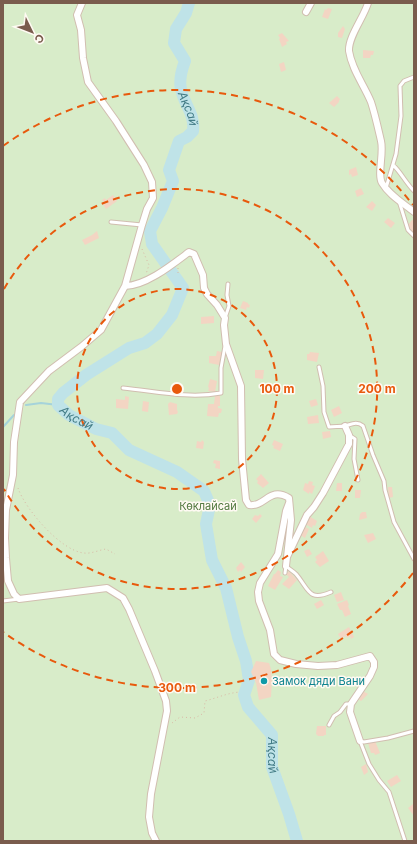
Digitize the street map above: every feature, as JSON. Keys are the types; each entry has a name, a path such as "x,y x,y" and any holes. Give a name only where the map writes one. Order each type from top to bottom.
{"street":[{"path":"82,3 77,15 81,30 83,58 88,82 128,139 144,165 152,182 153,198 147,209 125,286 101,330 49,371 20,402 14,442 14,475 6,510 6,558 8,581 14,594 19,599 107,588 123,598 142,640 166,701 167,711 151,794 149,817 152,833 156,841"},
{"path":"306,12 312,3"},
{"path":"368,3 366,12 350,42 349,50 355,70 374,113 382,151 380,176 382,183 398,200 414,212"},
{"path":"125,286 132,286 143,282 166,269 189,252 194,254 203,275 204,288 207,294 217,304 225,318 224,325 226,344 240,386 242,459 246,500 249,505 254,505 274,494 284,495 289,498 290,520 285,570"},
{"path":"287,557 307,515 322,493 349,444 349,435 345,426"},
{"path":"290,502 286,510 278,554 260,583 258,592 259,601 270,630 274,654 280,660 296,664 318,666 337,665 370,656 374,662 374,667 370,676 351,704 350,712 360,741"}],"lane":[{"path":"386,188 396,154 401,116 400,86 404,81 414,78"},
{"path":"393,165 414,191"},
{"path":"398,200 408,230 414,236"},
{"path":"111,222 142,225"},
{"path":"225,318 229,306 227,295 228,284"},
{"path":"123,388 199,396 221,393 221,368 226,344"},
{"path":"319,367 323,386 324,412 329,427 345,426 356,423 360,423 363,426 384,481 394,522 414,559"},
{"path":"349,435 355,438 354,459 358,480"},
{"path":"285,570 296,573 313,595 318,596 331,592"},
{"path":"3,601 19,599"},
{"path":"329,725 334,716 340,712 346,704 351,704"},
{"path":"405,841 389,792 369,764 360,741 364,742 388,738 414,731"}],"path":[{"path":"138,241 149,265 143,282"},
{"path":"18,487 27,505 44,527 69,548 85,553 106,549 115,554"},
{"path":"164,724 174,722 180,717 195,718 204,713 205,701 229,693 240,692"}],"green space":[{"name":"Көклайсай","path":"3,3 414,3 414,841 3,841"}],"building":[{"path":"328,8 332,9 328,19 322,17 325,9 326,10"},
{"path":"343,26 345,29 342,38 338,37 338,33"},
{"path":"282,33 289,41 282,47 278,35"},
{"path":"363,50 374,51 373,55 371,55 370,58 363,58"},
{"path":"284,62 286,70 281,72 279,64"},
{"path":"337,96 340,99 334,107 329,103"},
{"path":"356,167 358,175 352,177 351,174 349,175 349,170"},
{"path":"361,188 364,194 357,197 355,191"},
{"path":"113,195 117,201 106,209 102,203 104,202 102,200 105,198 106,200"},
{"path":"372,201 376,205 372,211 366,207"},
{"path":"388,218 395,223 391,228 384,222"},
{"path":"412,220 414,220 414,230 412,232 408,225"},
{"path":"97,231 99,238 85,245 82,240"},
{"path":"243,301 250,305 246,310 240,308"},
{"path":"214,316 214,323 201,324 201,317"},
{"path":"217,351 222,352 219,365 209,363 209,356 216,356"},
{"path":"310,352 319,353 317,362 307,360 307,354"},
{"path":"255,370 264,370 263,379 255,378"},
{"path":"210,379 217,381 215,392 208,391"},
{"path":"125,396 129,397 128,409 116,408 116,399 125,400"},
{"path":"215,396 220,396 220,406 218,406 218,408 222,409 221,413 219,413 218,417 207,416 208,404 214,404"},
{"path":"316,399 318,405 311,407 309,401"},
{"path":"143,401 149,402 148,412 142,411"},
{"path":"170,402 177,404 177,414 169,415 168,404"},
{"path":"339,406 342,413 334,417 331,410"},
{"path":"318,415 319,423 308,424 307,417"},
{"path":"330,431 331,437 323,439 322,432"},
{"path":"202,440 204,442 203,449 196,448 197,441 201,442"},
{"path":"274,440 283,444 280,451 273,448 274,446 272,445"},
{"path":"214,460 220,461 220,469 215,468 216,464 213,463"},
{"path":"261,474 269,483 263,488 257,483 258,481 256,479"},
{"path":"309,481 313,482 312,485 315,486 312,494 309,492 309,494 303,490 305,483 308,484"},
{"path":"337,483 342,483 342,491 336,491"},
{"path":"388,487 392,487 393,497 389,498"},
{"path":"355,490 361,490 360,498 355,498"},
{"path":"362,512 366,512 367,518 359,520 360,514"},
{"path":"260,514 262,516 256,523 252,519 255,515 258,516"},
{"path":"309,516 317,521 315,526 313,525 312,528 304,523"},
{"path":"305,527 309,529 305,538 300,535"},
{"path":"373,533 376,539 368,543 364,535"},
{"path":"309,549 312,554 307,557 304,551"},
{"path":"323,551 329,561 320,567 315,562 317,560 315,557"},
{"path":"241,562 245,567 241,572 240,570 238,572 236,568"},
{"path":"278,570 281,572 280,576 283,577 275,590 268,586 274,574"},
{"path":"289,571 297,580 289,589 282,584 289,577 286,574"},
{"path":"341,592 344,600 337,602 334,595"},
{"path":"321,600 324,605 317,609 314,604"},
{"path":"347,600 351,614 345,617 337,604"},
{"path":"349,627 354,637 351,639 350,636 347,638 346,636 341,639 338,634"},
{"name":"Замок дяди Вани","path":"256,661 269,663 272,680 271,697 259,700 256,683 251,672"},
{"path":"363,691 368,694 361,701 357,698"},
{"path":"317,726 326,726 326,735 318,736 316,734"},
{"path":"375,741 380,753 375,755 374,753 371,753 368,743"},
{"path":"366,764 368,772 364,775 361,767"},
{"path":"397,775 401,781 391,787 387,781"},
{"path":"413,804 414,805 414,816 408,808"}],"waterway":[{"name":"Ақсай","path":"189,3 186,13 176,29 174,43 185,61 180,86 182,95 191,114 193,131 187,137 179,141 169,170 173,181 162,208 150,231 152,244 183,288 172,315 157,334 145,343 129,348 86,375 63,393 58,399 58,405 69,415 96,429 112,433 129,450 177,472 204,491 210,505 206,524 212,560 226,588 238,637 246,661 249,680 244,695 248,707 272,735 272,767 297,841"},
{"path":"26,405 41,403 58,405"},
{"path":"3,427 14,415"}],"place":[{"name":"Замок дяди Вани","path":"264,681"}]}
